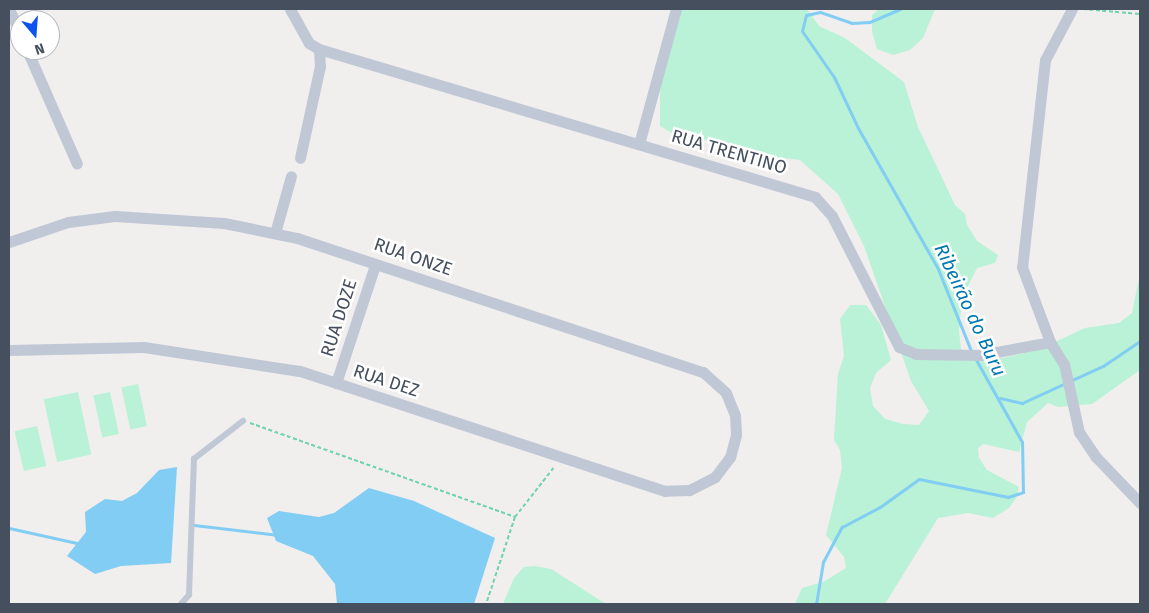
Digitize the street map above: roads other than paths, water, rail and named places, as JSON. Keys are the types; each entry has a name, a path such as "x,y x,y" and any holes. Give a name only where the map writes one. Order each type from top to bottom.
{"street":[{"path":"290,9 309,43 319,49 318,83 300,158"},
{"path":"639,144 676,9"},
{"path":"1072,9 1045,60 1022,267 1050,342 1068,382 1079,432 1096,457 1140,503"},
{"name":"RUA TRENTINO","path":"319,49 815,197 832,216 899,347 916,354 980,356 1050,342"},
{"path":"31,60 77,164"},
{"path":"275,233 291,176"},
{"name":"RUA ONZE","path":"9,242 68,222 115,216 224,223 275,233 703,372 721,386 733,409 737,426 730,457"},
{"name":"RUA DOZE","path":"336,383 375,265"},
{"name":"RUA DEZ","path":"9,350 144,347 187,350 299,371 561,458 673,492 706,483 730,457"}],"lane":[{"path":"180,604 189,596 194,459 243,421"}],"water":[{"path":"177,467 171,563 121,566 95,574 67,556 86,532 85,512 105,499 122,501 137,493 159,470"},
{"path":"369,488 414,501 495,538 474,604 337,604 335,584 313,556 276,541 267,518 279,511 319,517 334,513"}],"waterway":[{"name":"Ribeirão do Buru","path":"900,9 869,22 852,23 820,12 806,15 802,31 834,77 858,128 938,269 972,353"},
{"path":"1000,398 1022,403 1103,366 1140,341"},
{"name":"Ribeirão do Buru","path":"816,604 823,562 842,527 880,507 919,479 1008,497 1023,492 1022,442 975,358"},
{"path":"194,525 278,535"},
{"path":"9,528 81,544"}]}
